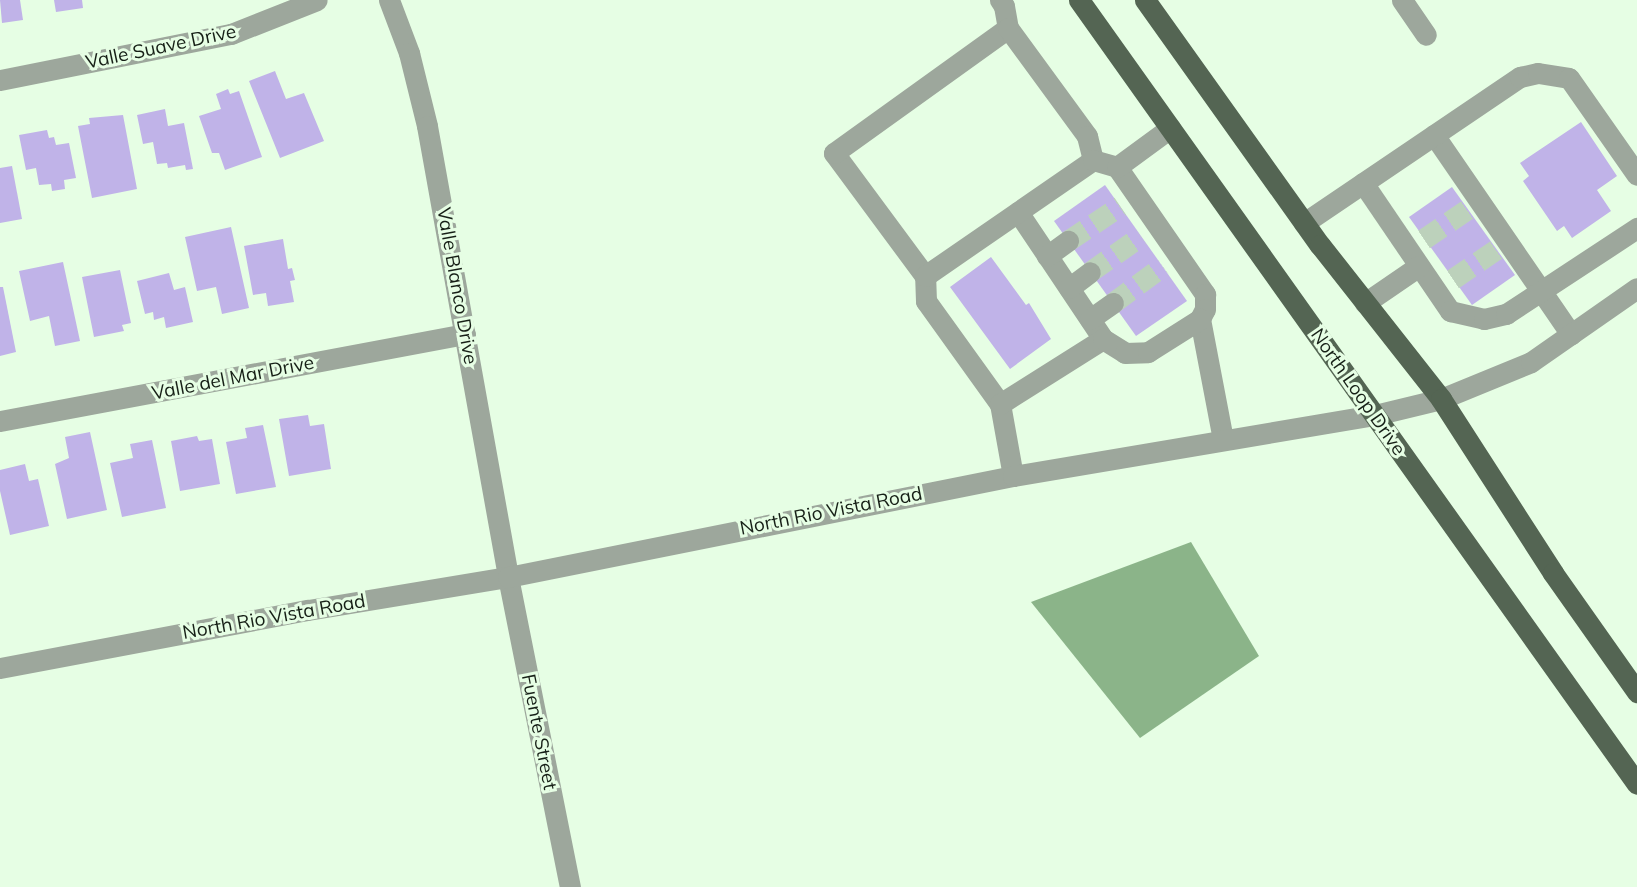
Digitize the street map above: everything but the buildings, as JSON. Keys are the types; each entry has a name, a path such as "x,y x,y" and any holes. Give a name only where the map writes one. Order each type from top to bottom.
{"main road":[{"name":"North Loop Drive","path":"1079,0 1637,783"},
{"path":"1145,0 1304,223 1441,399 1553,573 1637,692"}],"street":[{"name":"Valle Suave Drive","path":"0,80 231,34 317,0"},
{"name":"Valle Blanco Drive","path":"389,0 409,53 428,125 508,577"},
{"path":"999,0 1004,6 1008,28 1087,136 1093,160"},
{"path":"1402,0 1426,35"},
{"path":"1008,28 834,153 926,276 926,301 1000,404 1013,476"},
{"path":"1304,223 1520,77 1538,73 1569,78 1637,175"},
{"path":"1117,167 1170,128"},
{"path":"1434,135 1474,205 1571,334"},
{"path":"1093,160 1117,167"},
{"path":"926,276 1093,160"},
{"path":"1018,212 1103,339 1125,353 1148,352 1200,319 1205,309 1205,294 1170,260 1128,201 1117,167"},
{"path":"1363,183 1444,285 1450,311 1484,319 1506,314 1637,228"},
{"path":"1047,256 1068,241"},
{"path":"1365,303 1417,251"},
{"path":"1069,288 1090,272"},
{"name":"North Rio Vista Road","path":"0,668 308,610 508,577 1013,476 1375,415 1441,399 1531,362 1637,288"},
{"path":"1090,319 1113,303"},
{"path":"1200,319 1223,440"},
{"name":"Valle del Mar Drive","path":"0,421 465,334"},
{"path":"1000,404 1103,339"},
{"name":"Fuente Street","path":"508,577 570,887"}],"shaded area":[{"path":"1191,542 1259,656 1140,738 1031,602"}],"tunnel":[{"path":"1068,241 1120,206"},
{"path":"1424,239 1468,209"},
{"path":"1090,272 1141,236"},
{"path":"1453,279 1497,249"},
{"path":"1113,303 1163,266"}]}
